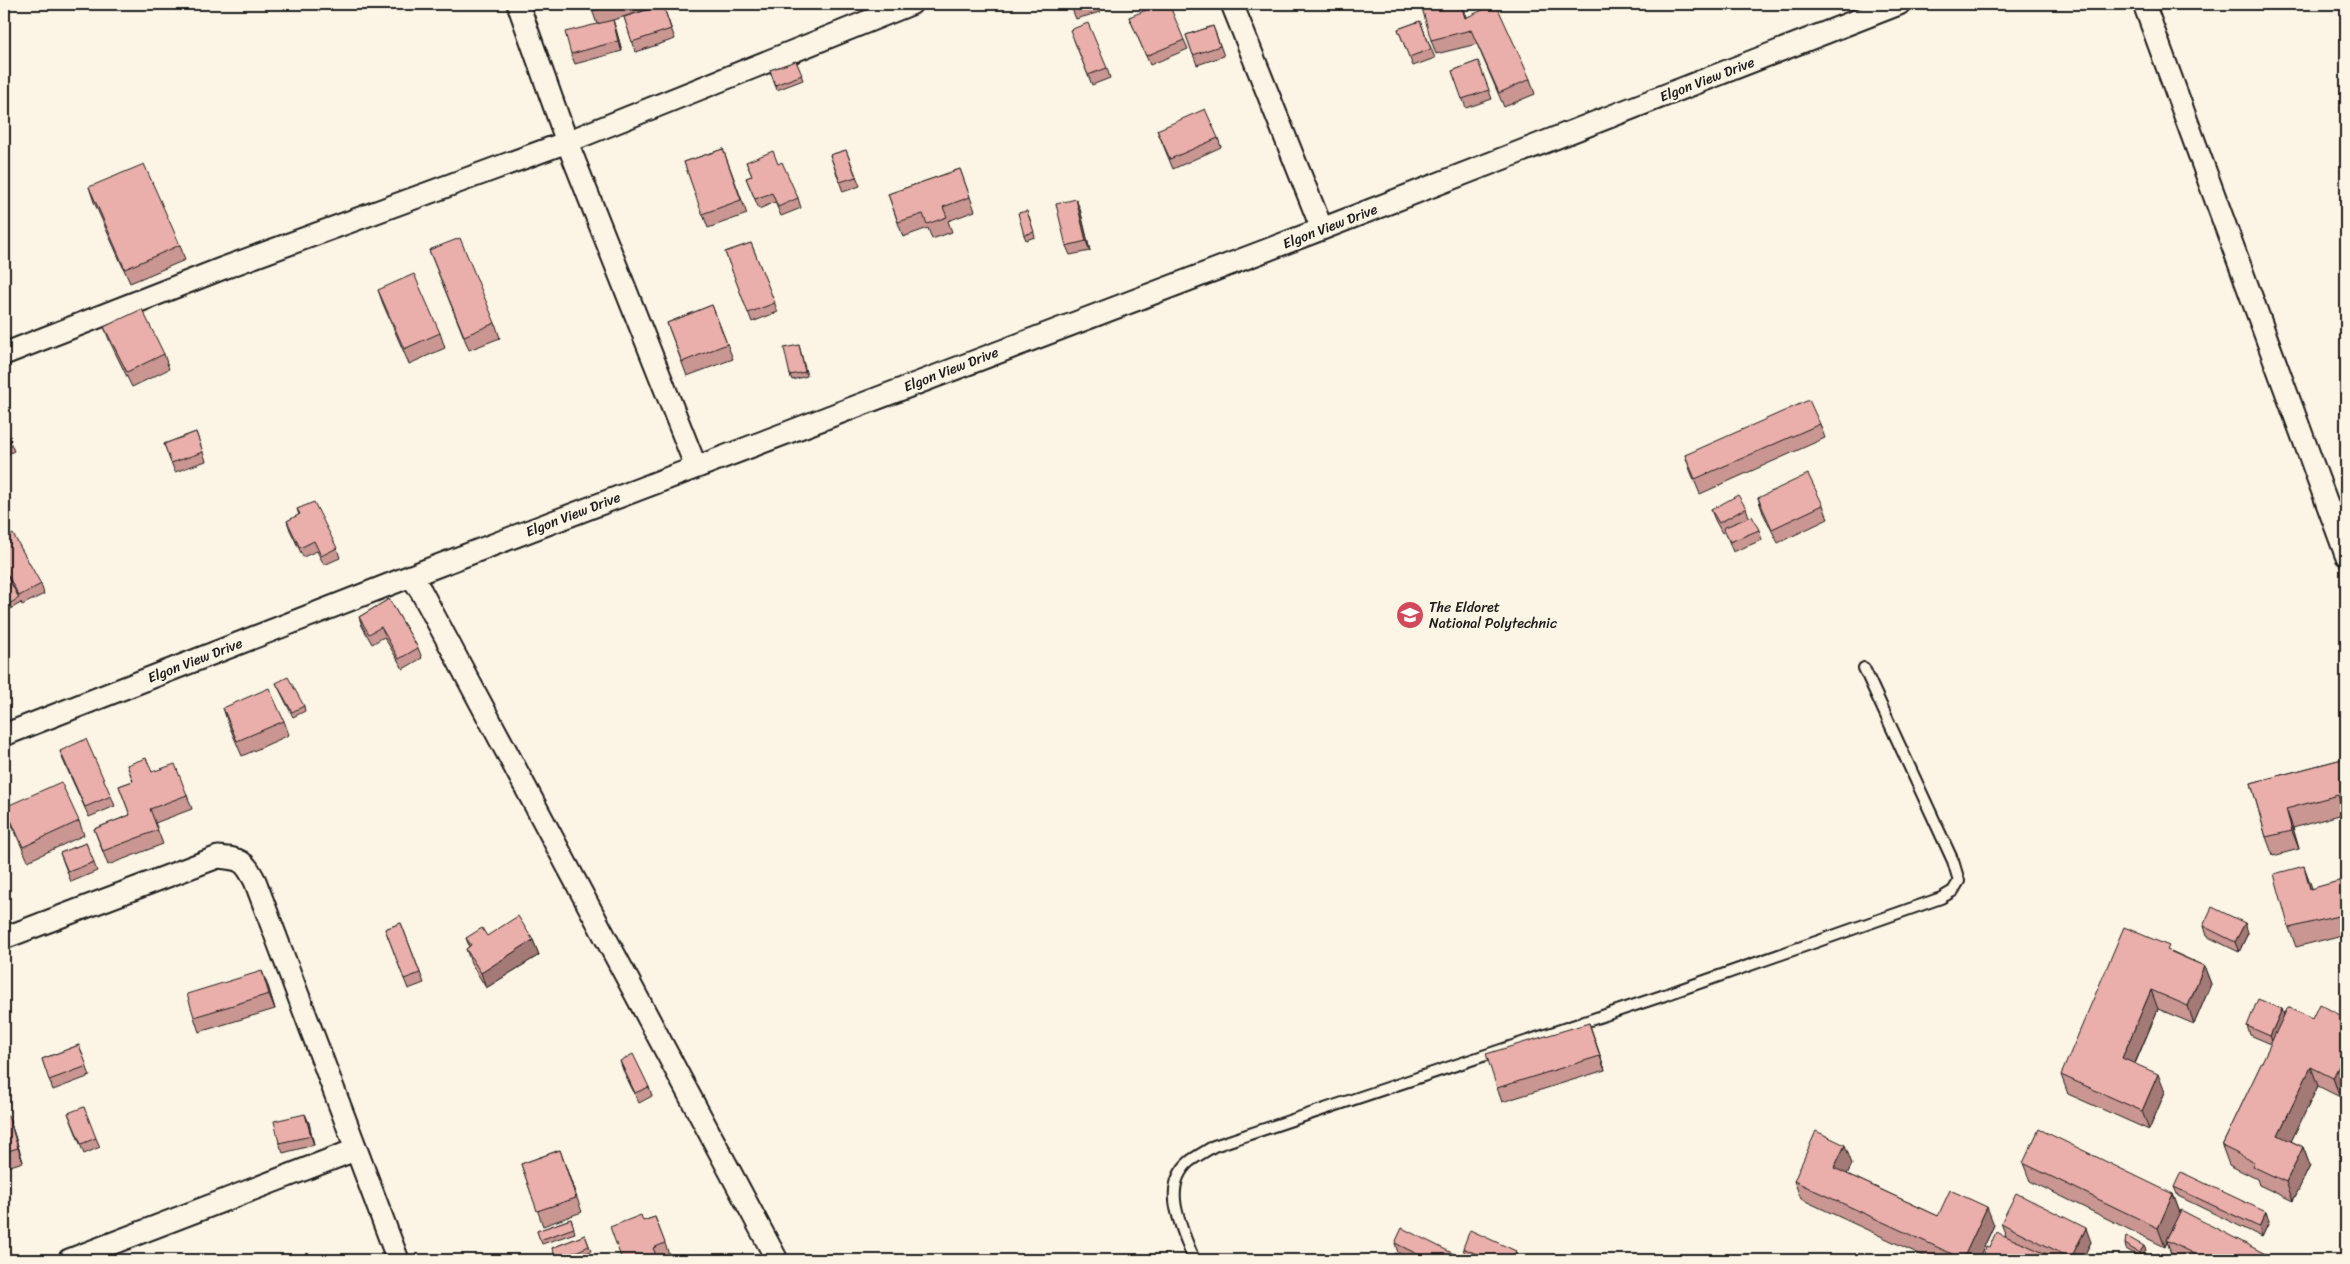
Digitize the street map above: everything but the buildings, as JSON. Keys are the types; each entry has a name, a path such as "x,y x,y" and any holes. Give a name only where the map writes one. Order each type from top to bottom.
{"street":[{"path":"518,4 567,142 696,467"},
{"path":"4,354 221,269 567,142 912,4"},
{"path":"1232,4 1322,229"},
{"name":"Elgon View Drive","path":"4,735 410,576 1322,229 1898,4"},
{"path":"2144,4 2346,555"},
{"path":"410,576 421,591 777,1260"},
{"path":"4,938 218,858 239,859 248,867 255,881 354,1150 398,1260"},
{"path":"69,1260 354,1150"}],"lane":[{"path":"1194,1260 1177,1214 1174,1194 1177,1179 1189,1162 1214,1146 1662,996 1940,898 1953,891 1959,881 1953,861 1864,668"}],"place":[{"name":"The Eldoret National Polytechnic","path":"1410,615"}]}
